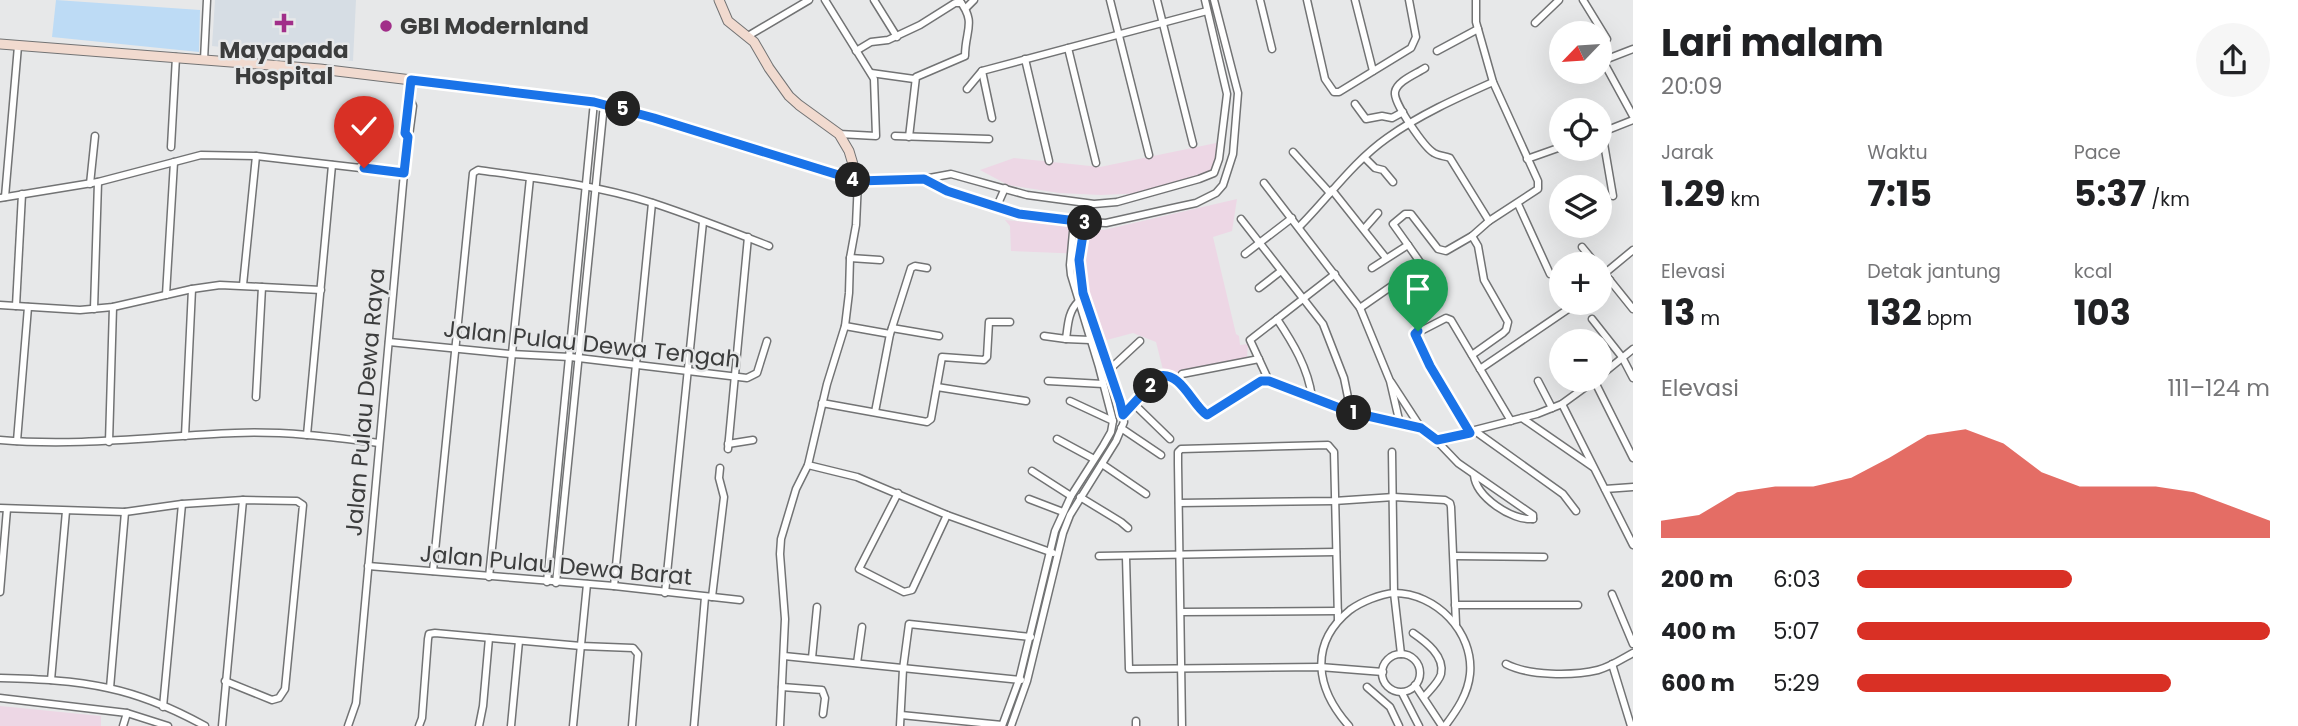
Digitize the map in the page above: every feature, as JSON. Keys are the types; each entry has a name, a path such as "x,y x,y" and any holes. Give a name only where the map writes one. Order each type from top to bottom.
{"street":[{"path":"204,60 208,0"},
{"path":"719,0 728,21 738,32 748,36 789,96 839,134 849,151 858,181 845,326 822,403 808,465 796,489 781,539 785,618 780,726"},
{"path":"825,0 871,73 874,83 876,136 839,134"},
{"path":"874,0 897,37"},
{"path":"856,51 920,26 955,3 974,0"},
{"path":"1110,0 1149,155"},
{"path":"1157,0 1193,144"},
{"path":"0,44 320,69 599,103 858,181 924,179 951,174 1027,195 1105,204 1214,173 1219,159 1227,94 1205,0"},
{"path":"924,179 947,191 1019,214 1085,222 1106,223 1196,203 1216,193 1223,185 1233,154 1238,93 1214,0"},
{"path":"1260,0 1272,49"},
{"path":"1307,0 1325,79 1331,89 1339,92 1414,44 1415,26 1409,0"},
{"path":"1355,0 1373,71"},
{"path":"1360,308 1422,265 1394,224 1407,213 1411,214 1441,251 1446,251 1538,189 1538,181 1493,82 1475,15 1476,0"},
{"path":"1535,23 1559,0"},
{"path":"1583,0 1596,21"},
{"path":"748,36 805,1"},
{"path":"909,137 914,79 917,75 964,57 970,20 962,4"},
{"path":"967,89 982,71 1207,11"},
{"path":"1437,51 1478,29"},
{"path":"18,46 3,198 90,184 201,155 256,156 404,173"},
{"path":"1068,48 1096,163"},
{"path":"1612,58 1633,49"},
{"path":"171,147 176,57"},
{"path":"1025,60 1049,161"},
{"path":"1425,68 1400,83 1395,90 1395,97 1427,147 1433,153 1450,158 1489,221"},
{"path":"982,71 992,118"},
{"path":"871,73 914,79"},
{"name":"Jalan Pulau Dewa Raya","path":"348,726 356,703 404,173 413,106 411,80"},
{"path":"1612,81 1633,118 1612,128"},
{"path":"1299,227 1331,191 1385,139 1452,100 1493,82"},
{"path":"547,582 585,187 599,103"},
{"path":"556,583 596,190 599,103"},
{"path":"1355,104 1366,119 1382,116 1392,118 1403,112"},
{"path":"90,184 95,136"},
{"path":"895,136 989,139"},
{"path":"1527,159 1549,151"},
{"path":"1293,152 1331,191 1386,258"},
{"path":"243,285 256,156"},
{"path":"1365,158 1371,166 1383,170 1393,182"},
{"path":"1606,161 1613,196"},
{"path":"166,295 174,162"},
{"path":"307,435 332,165"},
{"path":"433,571 473,173 478,170 530,177 652,203 769,246"},
{"path":"1214,173 1223,185"},
{"path":"489,577 530,177"},
{"path":"94,309 98,182"},
{"path":"1264,183 1360,308 1390,381 1400,424"},
{"path":"997,206 1005,188"},
{"path":"16,306 22,194"},
{"path":"614,586 652,203"},
{"path":"1518,204 1549,272"},
{"path":"1364,229 1378,213"},
{"path":"1245,254 1292,218"},
{"path":"1241,219 1304,298 1328,335 1344,378 1350,412"},
{"path":"901,715 1002,726 1023,681 1050,552 1063,512 1070,496 1111,432 1113,421 1069,265 1074,221"},
{"path":"665,593 703,222"},
{"path":"1012,726 1070,515 1116,441 1123,415 1082,282 1079,260 1085,222"},
{"path":"1472,236 1478,246 1484,280 1508,322 1503,333 1472,355"},
{"path":"748,237 728,446 753,440"},
{"path":"1372,268 1408,245"},
{"path":"1583,247 1587,252"},
{"path":"1612,262 1633,250"},
{"path":"850,258 880,260"},
{"path":"875,412 891,331 911,268 928,268"},
{"path":"1259,288 1281,271"},
{"path":"1269,381 1250,340 1335,274"},
{"path":"1612,283 1630,300 1633,309"},
{"path":"0,305 94,309 220,285 321,290"},
{"path":"256,397 262,287"},
{"path":"185,436 192,289"},
{"path":"1066,339 1069,314 1078,302"},
{"path":"17,441 28,307"},
{"path":"109,442 113,307"},
{"path":"1480,369 1559,315"},
{"path":"1511,421 1449,318 1416,332 1430,366 1473,432 1563,494 1576,511"},
{"path":"1277,319 1304,366 1312,397"},
{"path":"1592,319 1622,357 1633,378"},
{"path":"822,403 928,422 931,419 942,357 984,360 987,356 989,322 1010,322"},
{"path":"845,326 939,336"},
{"path":"1044,336 1090,341"},
{"name":"Jalan Pulau Dewa Tengah","path":"388,342 570,357 747,378 757,373 766,341"},
{"path":"1099,367 1109,366 1140,341"},
{"path":"1612,366 1633,349"},
{"path":"1182,374 1259,359"},
{"path":"1123,415 1159,376 1166,375 1174,379 1207,415 1261,381 1269,381 1350,412 1421,428"},
{"path":"1048,381 1103,384"},
{"path":"1390,381 1421,428 1437,440 1449,455 1533,515 1533,519 1522,518 1490,502 1479,489 1475,475"},
{"path":"1538,381 1552,408"},
{"path":"937,387 1026,401"},
{"path":"1437,440 1552,408 1578,392"},
{"path":"1601,392 1633,458"},
{"path":"1070,401 1113,421"},
{"path":"1134,404 1170,439"},
{"path":"1562,404 1633,545"},
{"path":"1522,418 1594,468"},
{"path":"1121,428 1161,455"},
{"path":"0,440 109,442 239,432 307,435 379,443"},
{"path":"1057,439 1094,459"},
{"path":"1182,726 1178,452 1181,449 1328,445 1334,452 1338,620"},
{"path":"1392,452 1394,593 1401,654"},
{"path":"1102,464 1146,494"},
{"path":"808,465 858,477 947,515 1058,554"},
{"path":"694,726 723,498 720,468"},
{"path":"1032,471 1070,496"},
{"path":"1085,474 1091,480"},
{"path":"1605,489 1633,487"},
{"path":"898,493 859,569 904,592 912,590 947,515"},
{"path":"1179,503 1334,501 1394,497 1445,500 1450,503 1456,624"},
{"path":"1080,498 1128,528"},
{"path":"1028,499 1063,512"},
{"path":"222,726 243,500"},
{"path":"0,592 4,509 125,512 243,500 298,501 303,505 285,689 279,698 272,700 225,681"},
{"path":"163,707 183,504"},
{"path":"51,680 66,512"},
{"path":"110,688 125,512"},
{"path":"1099,556 1335,552"},
{"path":"1454,556 1544,557"},
{"path":"1126,557 1128,668 1182,670 1320,667 1382,671"},
{"name":"Jalan Pulau Dewa Barat","path":"368,566 614,586 740,600"},
{"path":"573,726 587,584"},
{"path":"1349,726 1326,692 1320,667 1326,638 1338,620 1357,605 1394,593 1427,601 1442,610 1456,624 1464,637 1470,673 1465,694 1443,726 1415,685"},
{"path":"1612,594 1633,644"},
{"path":"1455,606 1578,605"},
{"path":"812,658 817,607"},
{"path":"1181,612 1338,611"},
{"path":"900,726 908,625 911,623 1031,636"},
{"path":"857,663 862,627"},
{"path":"419,726 422,718 429,634 435,632 519,641 633,648 638,654 632,726"},
{"path":"1413,633 1430,645 1441,669 1441,676 1424,697"},
{"path":"479,726 489,638"},
{"path":"511,726 519,641"},
{"path":"1506,664 1524,671 1544,673 1598,670 1633,653"},
{"path":"1387,704 1403,695 1419,681 1419,666 1415,660 1401,654 1389,659 1382,671 1387,686 1403,695 1419,726"},
{"path":"784,656 1023,681"},
{"path":"1612,664 1631,726"},
{"path":"0,678 51,680 110,688 205,726"},
{"path":"782,687 822,690 825,698 823,714"},
{"path":"1367,687 1387,704 1399,726"},
{"path":"1,697 127,713 168,726"},
{"path":"122,726 127,713"}],"shaded area":[{"path":"56,0 200,10 199,52 52,37"},
{"name":"Mayapada Hospital","path":"215,0 356,0 353,61 212,46"},
{"path":"1221,142 1220,162 1208,177 1146,193 1059,193 1008,185 980,170 1014,158 1100,167"},
{"path":"1237,199 1232,231 1213,237 1236,334 1239,336 1240,345 1248,344 1247,357 1176,375 1163,370 1156,342 1133,333 1103,341 1085,282 1085,254 1011,251 1010,226 1005,220 1104,230"},
{"path":"0,706 101,716 101,726 0,726"}],"place":[{"name":"Mayapada Hospital","path":"284,23"},
{"name":"GBI Modernland","path":"386,26"}],"route":[{"path":"364,168 404,173 411,80 594,102 858,181 924,179 947,191 1019,214 1085,222 1079,260 1083,293 1123,415 1159,376 1166,375 1174,379 1207,415 1261,381 1269,381 1350,412 1421,428 1437,440 1470,433 1430,366 1415,334 1418,331"}]}
